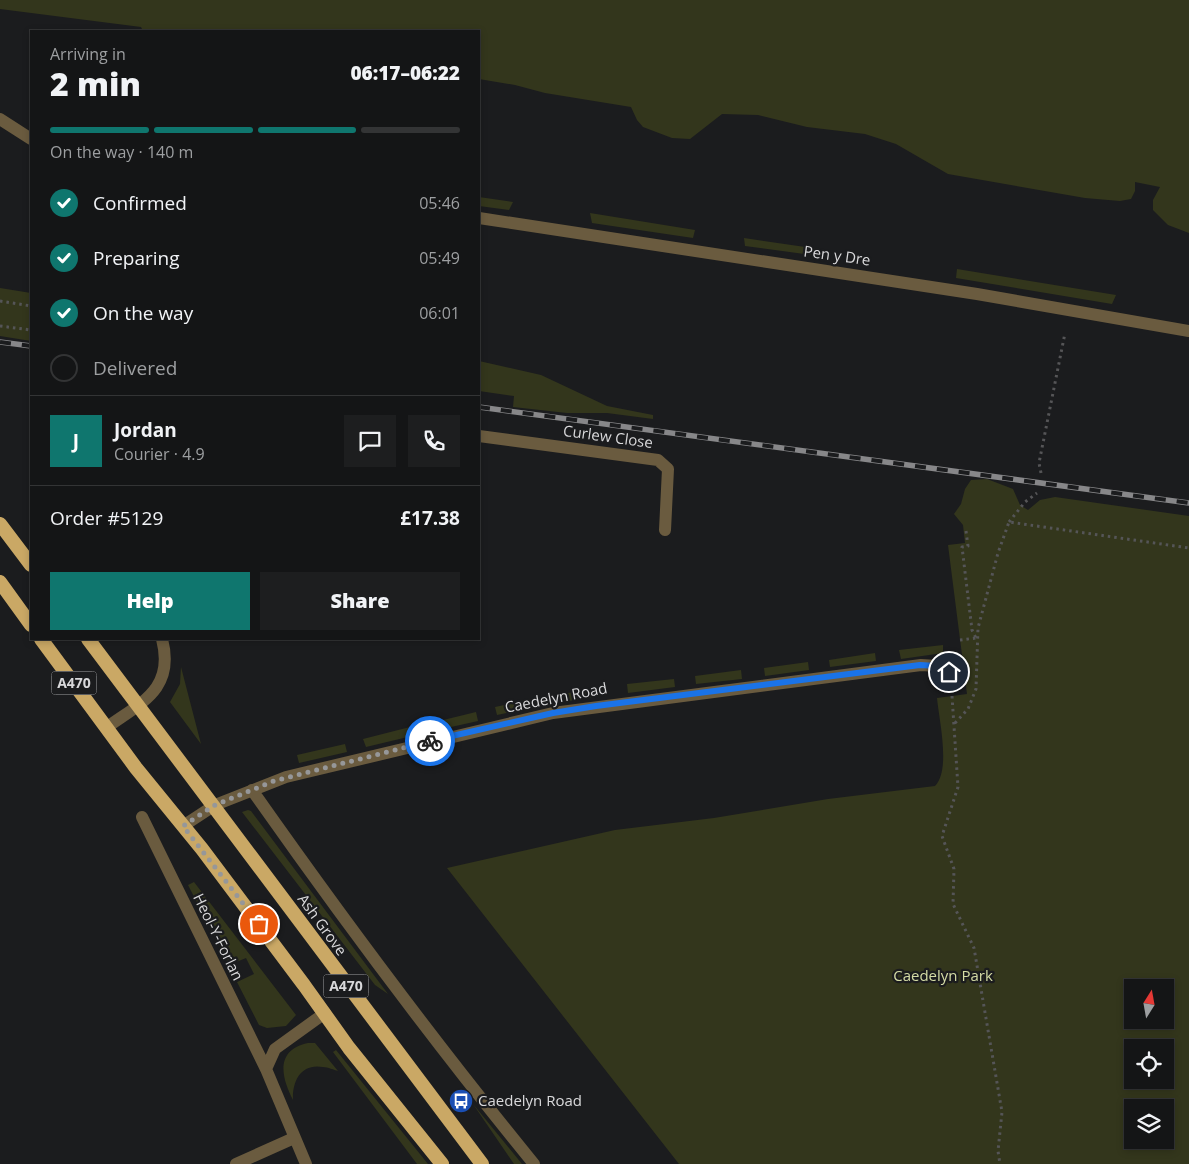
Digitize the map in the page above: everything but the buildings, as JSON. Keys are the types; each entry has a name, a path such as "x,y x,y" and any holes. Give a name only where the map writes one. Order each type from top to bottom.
{"highway":[{"path":"0,524 30,565"},
{"path":"0,582 30,624"},
{"name":"A470","path":"42,640 106,728 183,826 349,1048 442,1164"},
{"name":"A470","path":"89,640 138,704"},
{"name":"Ash Grove","path":"138,704 215,805 317,947 482,1164"}],"street":[{"path":"0,119 30,138"},
{"name":"Pen y Dre","path":"480,218 976,294 1189,331"},
{"name":"Curlew Close","path":"480,436 658,460 668,469 665,530"},
{"path":"106,728 151,694 164,675 166,661 162,640"},
{"name":"Caedelyn Road","path":"183,826 215,805 301,773 570,710 920,665 937,666 949,672"},
{"name":"Ash Grove","path":"252,790 345,922 476,1094 534,1164"},
{"name":"Heol-Y-Forlan","path":"142,817 266,1069 306,1164"},
{"path":"266,1069 275,1049 324,1013"},
{"path":"236,1164 294,1138"}],"path":[{"path":"0,301 30,306"},
{"path":"0,326 30,330"},
{"path":"1040,473 1039,463 1065,332"},
{"path":"954,723 968,709 976,689 976,638 998,553 1009,522 1025,502 1037,493"},
{"path":"1009,522 1189,548"},
{"path":"966,531 968,546 962,547 972,630 976,638"},
{"path":"960,640 976,638"},
{"path":"952,696 958,787 942,836 954,869 953,904 974,948 1002,1112 998,1152 1000,1164"}],"green space":[{"path":"0,0 1189,0 1189,233 1168,225 1153,210 1153,200 1160,187 1135,182 1135,191 1131,199 1120,201 1085,198 948,174 896,144 865,134 807,127 758,115 722,114 690,139 672,138 643,127 637,120 631,107 545,93 515,85 480,79 480,30 142,30 141,27 0,9"},
{"path":"480,197 513,202 509,210 480,206"},
{"path":"590,213 695,230 693,238 592,223"},
{"path":"744,238 819,249 819,256 745,246"},
{"path":"957,269 1116,295 1112,304 956,278"},
{"path":"0,288 30,293 30,341 0,336"},
{"path":"480,361 541,375 607,406 653,415 653,419 607,413 567,413 513,407 514,396 480,391"},
{"name":"Caedelyn Park","path":"987,479 1013,489 1020,505 1028,510 1040,500 1055,497 1189,516 1189,1164 679,1164 447,868 615,830 714,818 828,799 935,786 940,779 943,757 937,698 967,694 948,545 965,543 963,525 954,514 961,504 965,489 971,480"},
{"path":"943,645 943,653 901,659 899,650"},
{"path":"875,653 876,661 830,667 829,660"},
{"path":"808,662 809,670 765,676 764,668"},
{"path":"181,667 201,744 170,702 180,684"},
{"path":"741,670 742,679 696,684 695,676"},
{"path":"674,679 675,687 628,693 627,684"},
{"path":"607,688 607,695 562,702 560,694"},
{"path":"541,697 541,706 497,715 495,707"},
{"path":"476,712 478,721 433,731 431,723"},
{"path":"410,727 412,736 366,747 363,739"},
{"path":"345,744 347,752 299,763 297,755"},
{"path":"251,811 388,994 375,985 242,812"},
{"path":"194,882 296,1015 286,1026 267,1028 259,1025 237,982 254,974 246,958 229,965 188,885"},
{"path":"308,1043 315,1043 338,1071 327,1067 315,1066 304,1071 296,1080 293,1100 284,1074 286,1058 297,1047"},
{"path":"336,1050 428,1164 417,1164 333,1052"},
{"path":"473,1104 522,1164 514,1164"}],"railway":[{"path":"0,342 30,346"},
{"path":"480,407 1189,503"}],"way so far":[{"path":"259,924 183,826 215,805 274,781 430,741"}],"place":[{"name":"Caedelyn Road","path":"461,1101"}],"route":[{"path":"430,741 553,713 596,706 920,665 937,666 949,672"}]}
